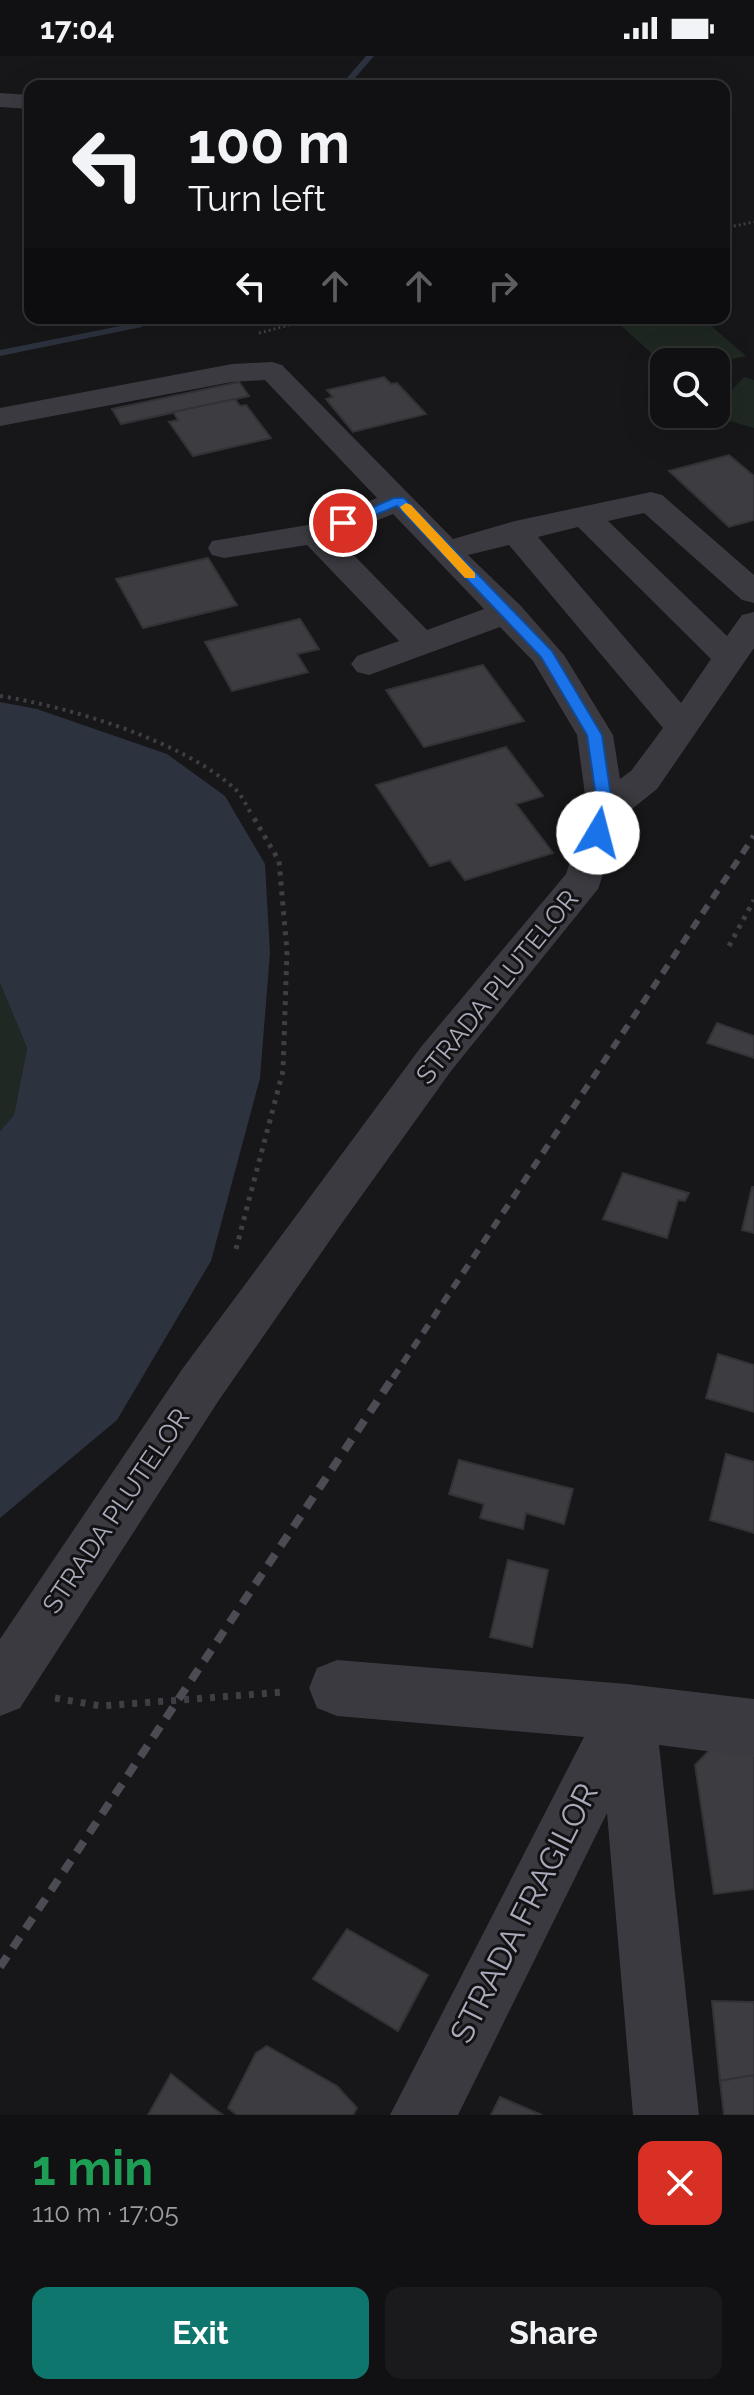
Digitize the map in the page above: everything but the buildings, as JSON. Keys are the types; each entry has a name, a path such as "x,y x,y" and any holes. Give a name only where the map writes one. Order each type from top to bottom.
{"street":[{"path":"0,100 24,102"},
{"name":"STRADA PLUTELOR","path":"0,417 232,373 272,371 547,655 595,735 606,810 584,879 436,1059 159,1445 0,1688"},
{"path":"224,548 315,534 399,500"},
{"path":"448,550 515,531 651,502 754,593"},
{"path":"585,516 729,657"},
{"path":"515,531 682,728"},
{"path":"315,534 421,644"},
{"path":"369,664 508,612"},
{"path":"606,810 644,780 754,622"},
{"path":"0,1634 15,1621 159,1445"},
{"path":"337,1688 627,1712 754,1728"},
{"path":"627,1712 666,2115"},
{"name":"STRADA FRAGILOR","path":"423,2115 627,1712"}],"path":[{"path":"730,227 754,222"},
{"path":"0,696 38,702 175,747 237,790 279,861 287,951 283,1071 236,1250"},
{"path":"729,946 754,900"},
{"path":"0,1688 101,1706 337,1688"}],"shaded area":[{"path":"620,324 709,324 746,356 730,360 730,348 650,348 650,352"},
{"path":"744,377 754,380 754,428 730,421 730,392"},
{"path":"0,983 27,1048 14,1115 0,1131"}],"water":[{"path":"0,702 37,709 167,754 225,796 265,864 270,953 260,1078 211,1261 117,1420 0,1518 0,1131 14,1115 27,1048 0,983"}],"waterway":[{"path":"349,80 370,56"},
{"path":"0,353 139,324"}],"railway":[{"path":"393,1378 754,836"},
{"path":"0,1967 394,1376"}],"slow traffic":[{"path":"406,507 470,576"}],"route":[{"path":"343,523 399,500 547,655 595,735 606,810 598,833"}]}
